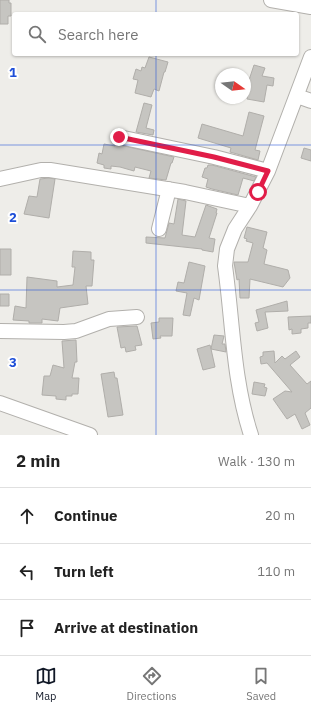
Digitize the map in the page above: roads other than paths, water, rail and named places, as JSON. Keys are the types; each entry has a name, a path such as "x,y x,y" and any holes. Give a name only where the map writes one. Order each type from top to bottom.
{"street":[{"path":"271,0 311,7"},
{"path":"251,435 241,401 237,379 225,266 227,249 235,229 250,206 268,171 311,58"},
{"path":"297,96 311,101"},
{"path":"119,137 214,157 268,171"},
{"path":"0,179 41,170 50,170 169,189 250,206"},
{"path":"159,229 169,189"},
{"path":"0,331 76,331 109,319 137,316"},
{"path":"0,403 90,435"}]}
